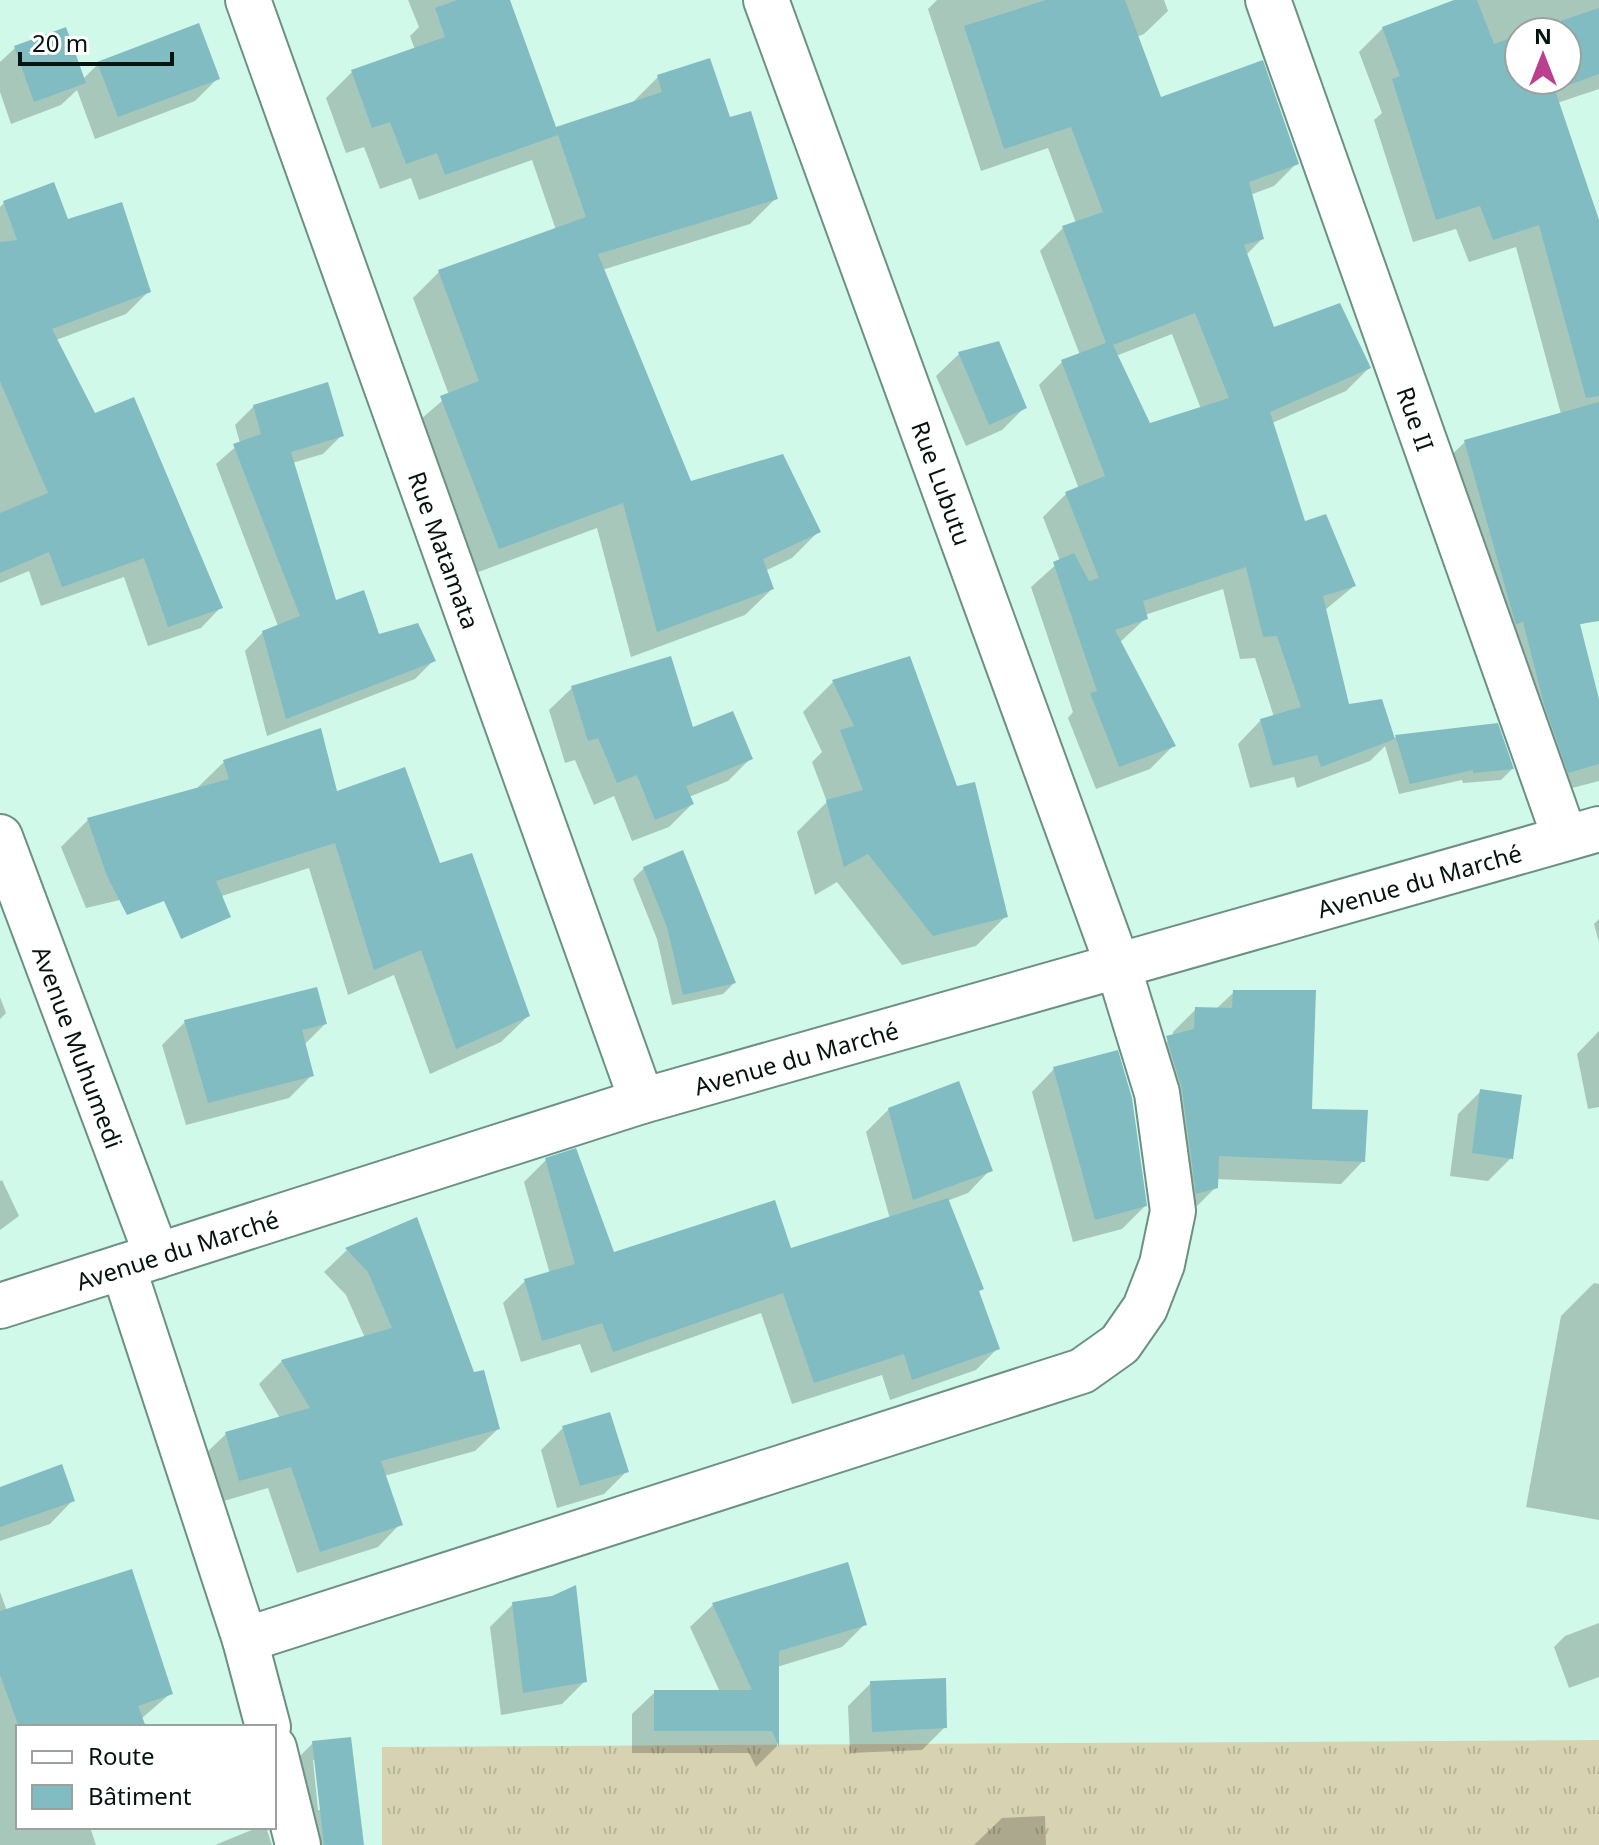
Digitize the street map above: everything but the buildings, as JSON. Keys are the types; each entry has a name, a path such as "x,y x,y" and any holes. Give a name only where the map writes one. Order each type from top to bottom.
{"street":[{"name":"Rue Matamata","path":"248,0 642,1101"},
{"name":"Rue Lubutu","path":"245,1640 1082,1371 1120,1344 1145,1308 1162,1264 1173,1211 1157,1093 1118,966 766,0"},
{"name":"Rue II","path":"1268,0 1582,834"},
{"name":"Avenue du Marché","path":"0,1306 642,1101 1582,834"},
{"name":"Avenue Muhumedi","path":"0,837 140,1262 267,1725"},
{"path":"276,1756 298,1845"}],"green space":[{"path":"1599,1740 1599,1845 382,1845 382,1747"}]}
